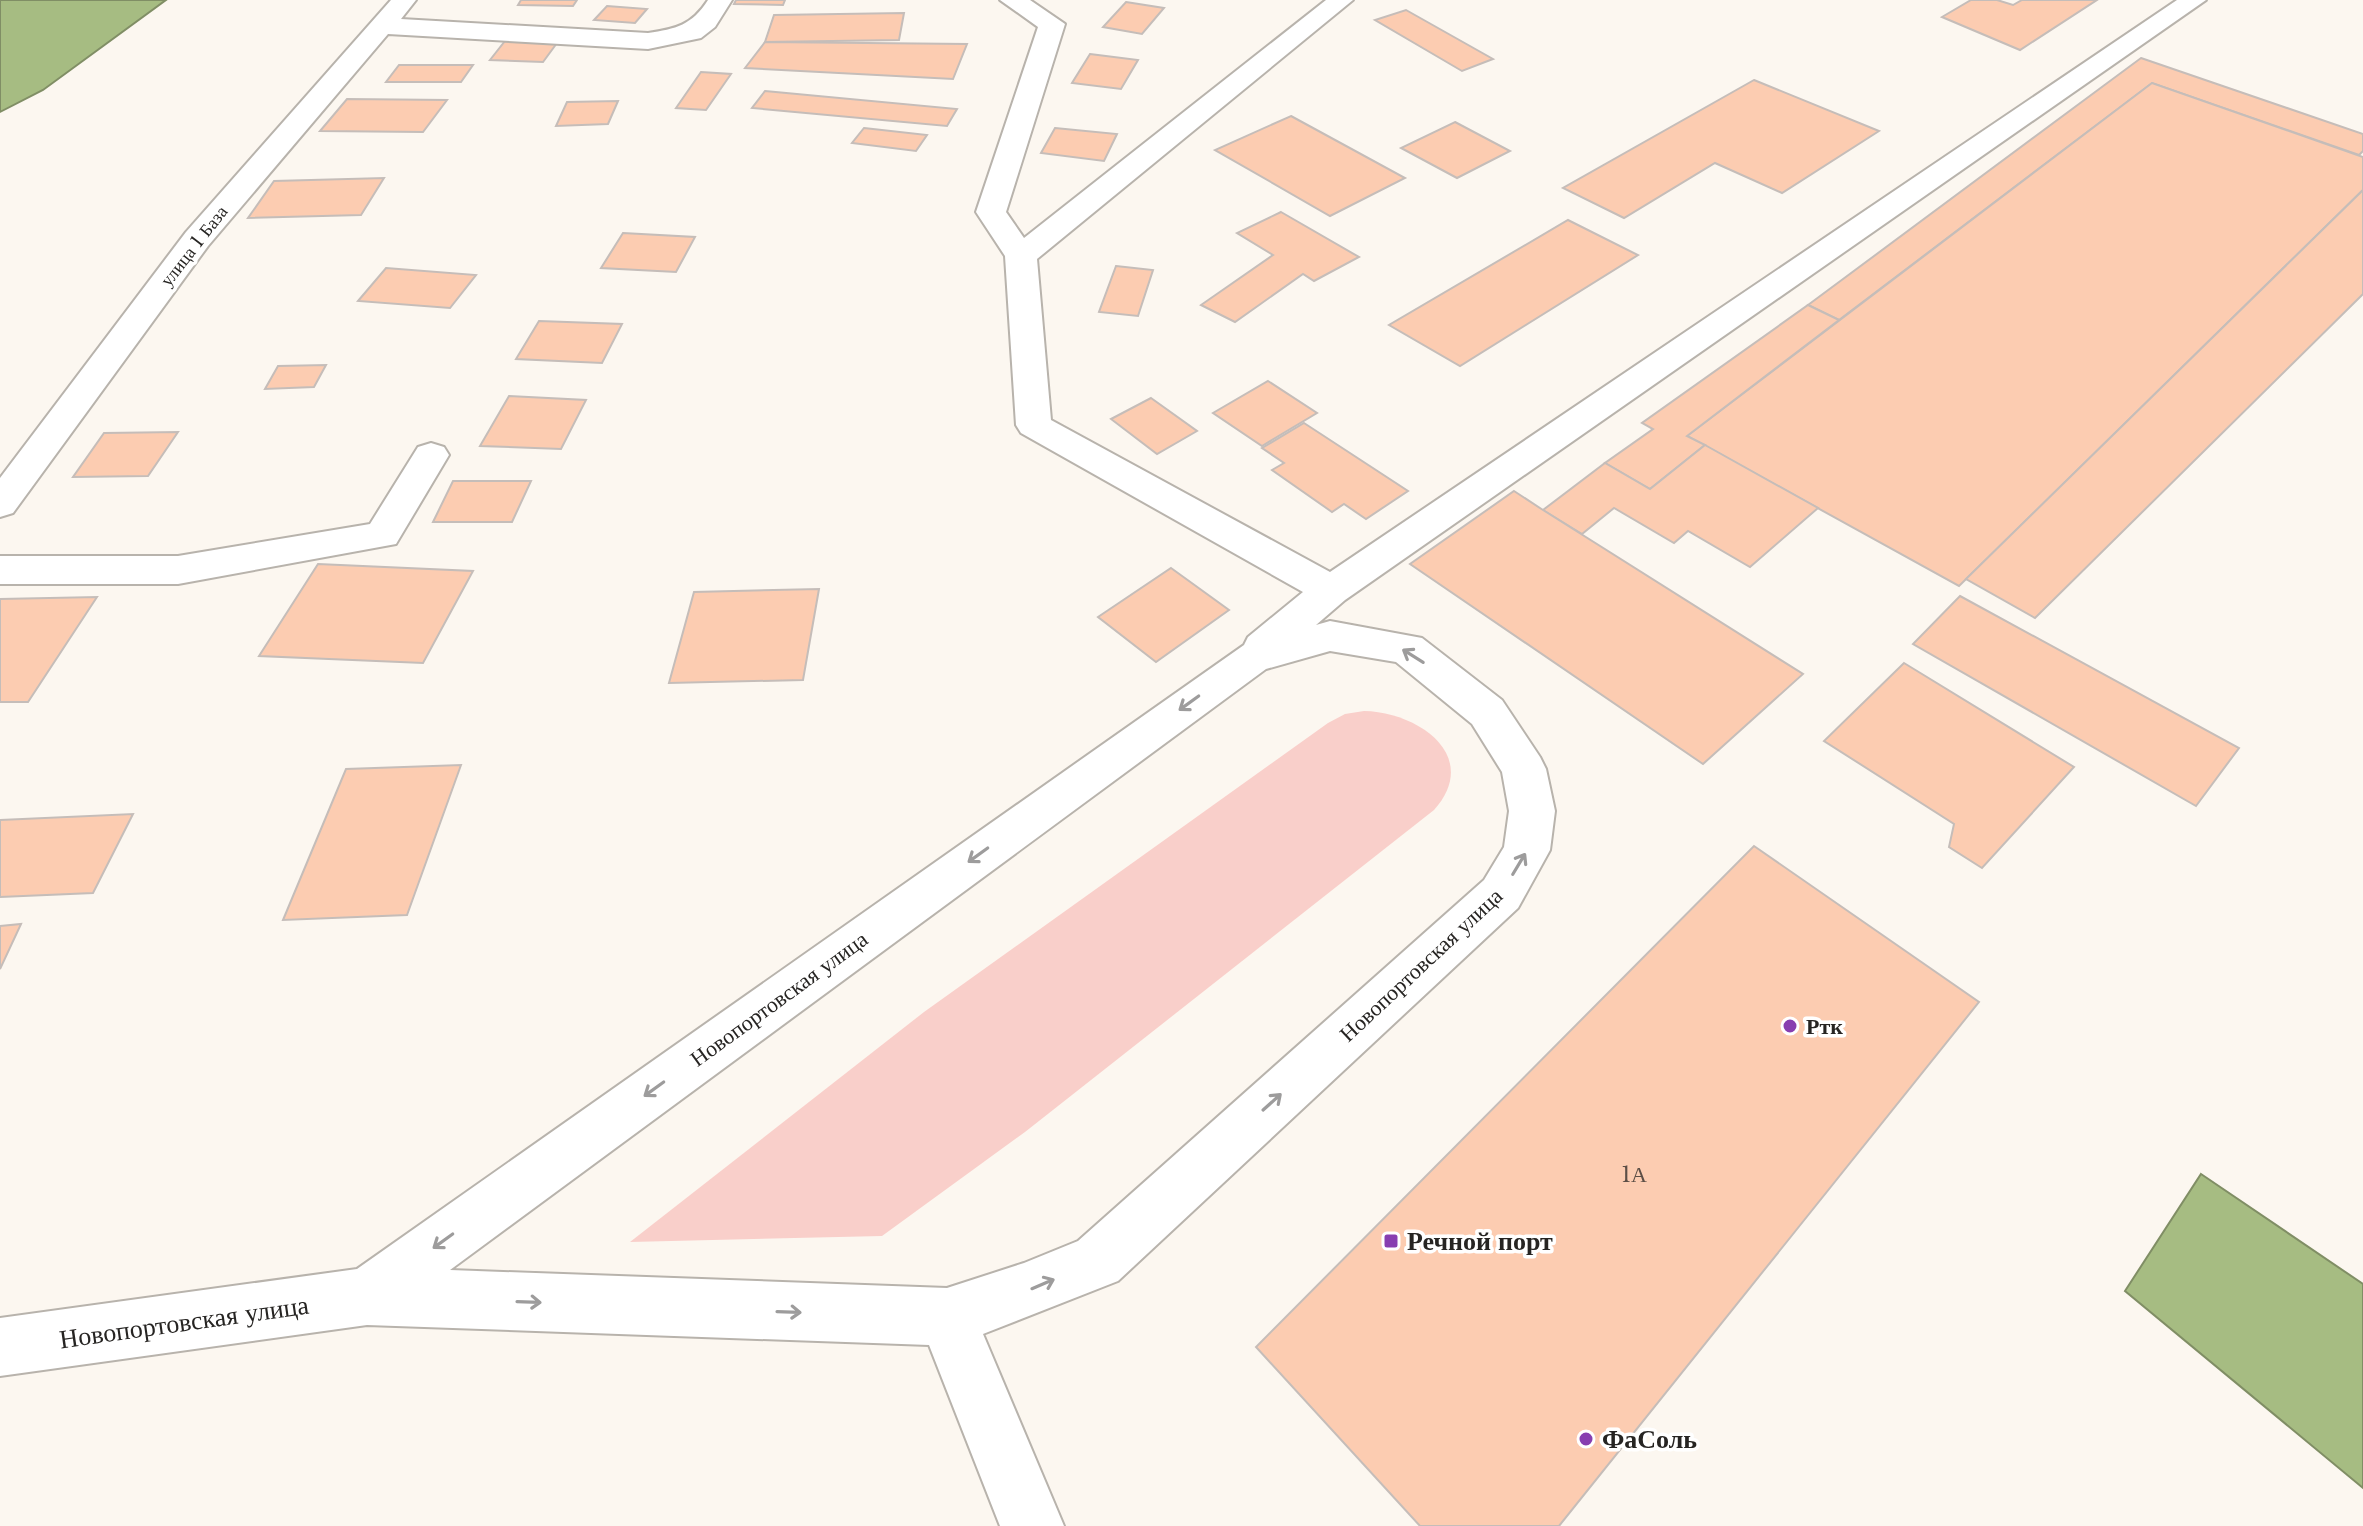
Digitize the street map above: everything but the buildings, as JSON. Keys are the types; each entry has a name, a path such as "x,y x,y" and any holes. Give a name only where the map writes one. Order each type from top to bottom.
{"street":[{"name":"улица 1 База","path":"0,504 197,239 404,0"},
{"path":"381,26 648,41 686,36 706,24 720,0"},
{"path":"1012,0 1052,24 991,212 1021,256 1034,425 1331,590"},
{"path":"1021,256 1341,0"},
{"path":"1252,658 1331,590 2194,0"},
{"path":"0,570 178,570 382,535 431,455"},
{"name":"Новопортовская улица","path":"0,1347 367,1296 947,1317 1024,1292 1098,1261 1501,894 1527,850 1532,811 1524,769 1487,712 1407,649 1330,636 1252,658 367,1296"},
{"path":"947,1317 1032,1526"}],"shaded area":[{"path":"0,0 166,0 43,90 0,112"},
{"path":"1364,711 1404,719 1423,729 1447,755 1451,772 1447,790 1434,810 1025,1132 882,1236 630,1242 924,1012 1328,723 1345,714"},
{"path":"2201,1174 2363,1284 2363,1488 2125,1291"}],"place":[{"name":"Ртк","path":"1790,1026"},
{"name":"Речной порт","path":"1391,1241"},
{"name":"ФаСоль","path":"1586,1439"}]}
